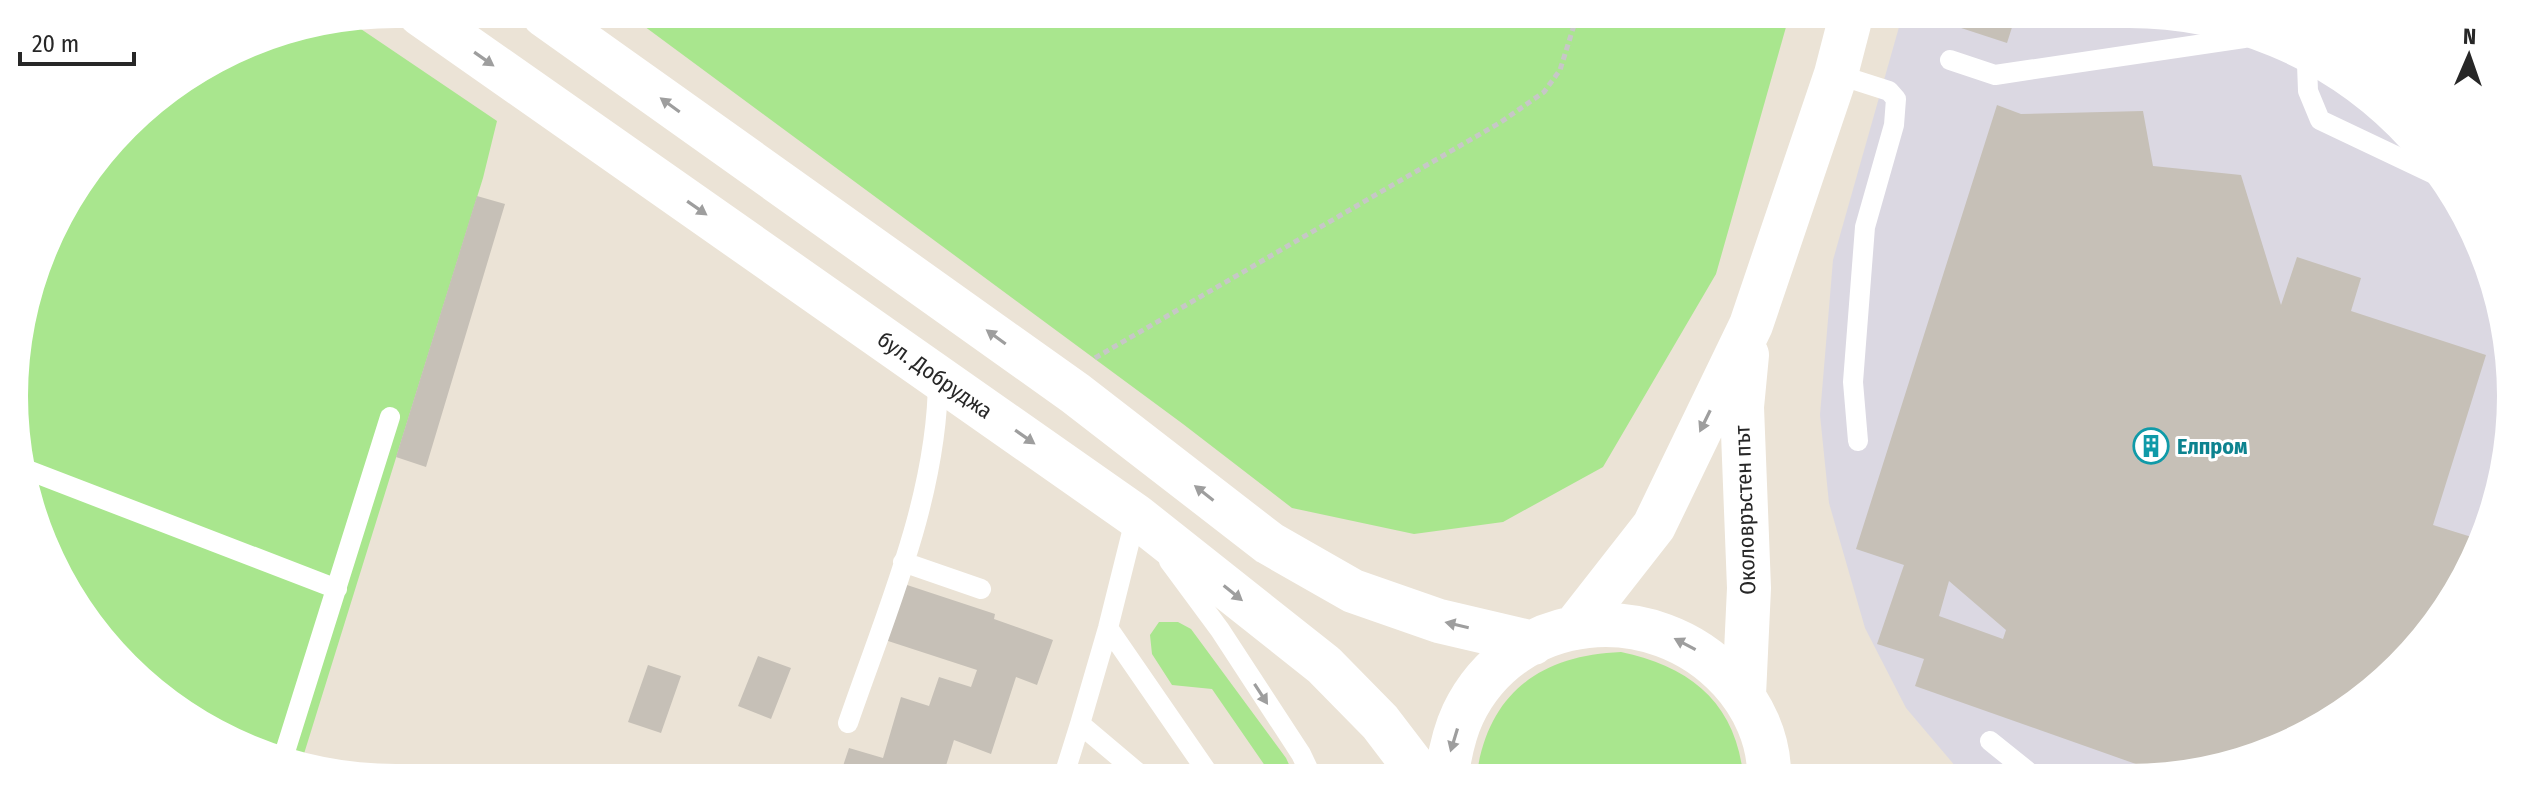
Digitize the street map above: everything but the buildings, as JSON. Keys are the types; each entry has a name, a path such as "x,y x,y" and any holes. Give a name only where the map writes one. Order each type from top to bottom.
{"main road":[{"name":"бул. Добруджа","path":"440,28 1136,516 1324,665 1380,722 1412,764"},
{"path":"562,28 1056,381 1269,543 1353,591 1439,621 1533,643"},
{"name":"Околовръстен път","path":"1575,627 1654,526 1751,325 1836,74 1848,28"},
{"name":"Околовръстен път","path":"1751,325 1742,407 1752,712 1766,764"},
{"path":"1449,764 1463,713 1481,685 1505,661 1533,643 1575,627 1620,625 1664,634 1692,647 1716,665 1752,712 1786,764"}],"lane":[{"path":"1950,60 1995,75 2224,41"},
{"path":"1836,74 1889,91 1896,99 1894,125 1865,227 1853,382 1858,441"},
{"path":"2307,74 2308,91 2320,120 2416,165"},
{"path":"848,723 903,562 933,450 938,417 938,377"},
{"path":"287,747 390,417"},
{"path":"36,473 337,589"},
{"path":"1068,764 1108,628 1136,516"},
{"path":"1136,516 1220,630 1306,764"},
{"path":"903,562 981,589"},
{"path":"1108,628 1202,764"},
{"path":"1080,724 1128,764"},
{"path":"1990,741 2019,764"}],"path":[{"path":"1056,381 1501,122 1544,92 1560,70 1573,28"}],"shaded area":[{"path":"1899,28 2129,28 2177,31 2247,48 2292,66 2353,104 2406,153 2448,212 2477,278 2494,348 2496,420 2484,491 2459,559 2421,620 2372,673 2313,715 2270,736 2224,751 2177,761 1954,764 1906,708 1865,628 1829,503 1820,415 1833,260"}],"green space":[{"path":"647,28 1786,28 1716,274 1603,467 1503,522 1414,534 1292,508"},
{"path":"362,30 497,121 483,178 305,752 255,736 212,715 172,688 119,639 77,580 56,537 35,468 28,396 35,324 56,255 77,212 104,172 153,119 192,90 233,66 278,48 324,35"},
{"path":"1159,622 1178,622 1191,629 1289,764 1264,764 1212,689 1172,685 1152,654 1150,635"},
{"path":"1621,652 1668,667 1687,678 1719,707 1730,727 1741,764 1479,764 1493,720 1524,683 1544,670 1593,655"}],"place":[{"name":"Елпром","path":"2151,446"}]}
